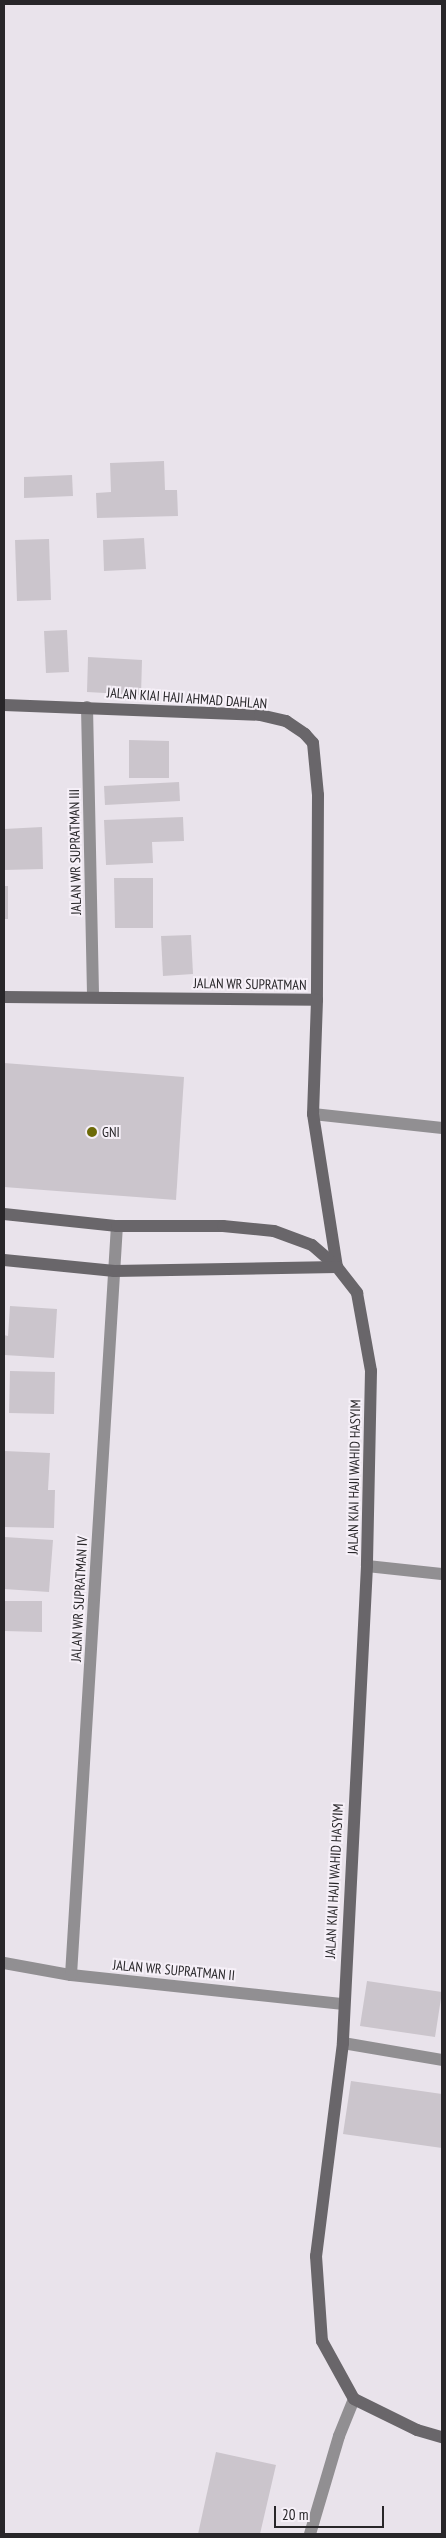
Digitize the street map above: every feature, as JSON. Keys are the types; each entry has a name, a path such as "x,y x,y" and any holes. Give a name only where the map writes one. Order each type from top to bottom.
{"street":[{"name":"JALAN KIAI HAJI AHMAD DAHLAN","path":"4,705 87,707 260,716 286,721 313,742 318,795 317,1000"},
{"name":"JALAN WR SUPRATMAN III","path":"87,707 93,996"},
{"name":"JALAN WR SUPRATMAN","path":"4,997 93,996 317,1000 312,1114 337,1267"},
{"path":"312,1114 442,1128"},
{"path":"4,1214 117,1226 223,1226 274,1231 312,1245 337,1267"},
{"name":"JALAN WR SUPRATMAN IV","path":"71,1975 117,1226"},
{"path":"4,1260 114,1270 337,1267"},
{"name":"JALAN KIAI HAJI WAHID HASYIM","path":"337,1267 356,1293 371,1371 367,1566 343,2004 343,2043 316,2256 322,2341 354,2399"},
{"path":"367,1566 442,1574"},
{"name":"JALAN WR SUPRATMAN II","path":"4,1963 71,1975 343,2004"},
{"path":"343,2043 442,2060"},
{"path":"310,2534 339,2436 354,2399 417,2430 442,2437"}],"building":[{"path":"164,461 165,490 177,490 178,516 97,518 96,493 111,492 110,463"},
{"path":"72,475 73,496 24,498 24,477"},
{"path":"144,538 146,569 104,571 103,540"},
{"path":"49,539 51,600 17,601 15,540"},
{"path":"67,630 69,672 46,673 44,631"},
{"path":"88,657 142,660 141,695 87,692"},
{"path":"129,740 169,741 169,778 129,778"},
{"path":"179,782 180,801 105,805 104,786"},
{"path":"183,817 184,841 152,842 153,863 106,865 104,820"},
{"path":"42,827 43,869 4,870 4,829"},
{"path":"114,878 153,878 153,928 115,928"},
{"path":"4,886 8,886 8,919 4,919"},
{"path":"191,935 193,974 163,976 161,936"},
{"name":"GNI","path":"4,1063 184,1077 176,1200 4,1187"},
{"path":"10,1306 57,1309 54,1358 4,1355 4,1335 8,1336"},
{"path":"10,1371 55,1372 54,1414 9,1413"},
{"path":"4,1451 50,1453 48,1490 55,1490 54,1528 4,1527"},
{"path":"4,1537 53,1540 49,1592 4,1589"},
{"path":"4,1601 42,1601 42,1632 4,1631"},
{"path":"367,1981 442,1992 435,2037 360,2026"},
{"path":"351,2081 442,2094 442,2148 343,2134"},
{"path":"216,2452 276,2465 260,2534 198,2534"}],"place":[{"name":"GNI","path":"92,1132"}]}
